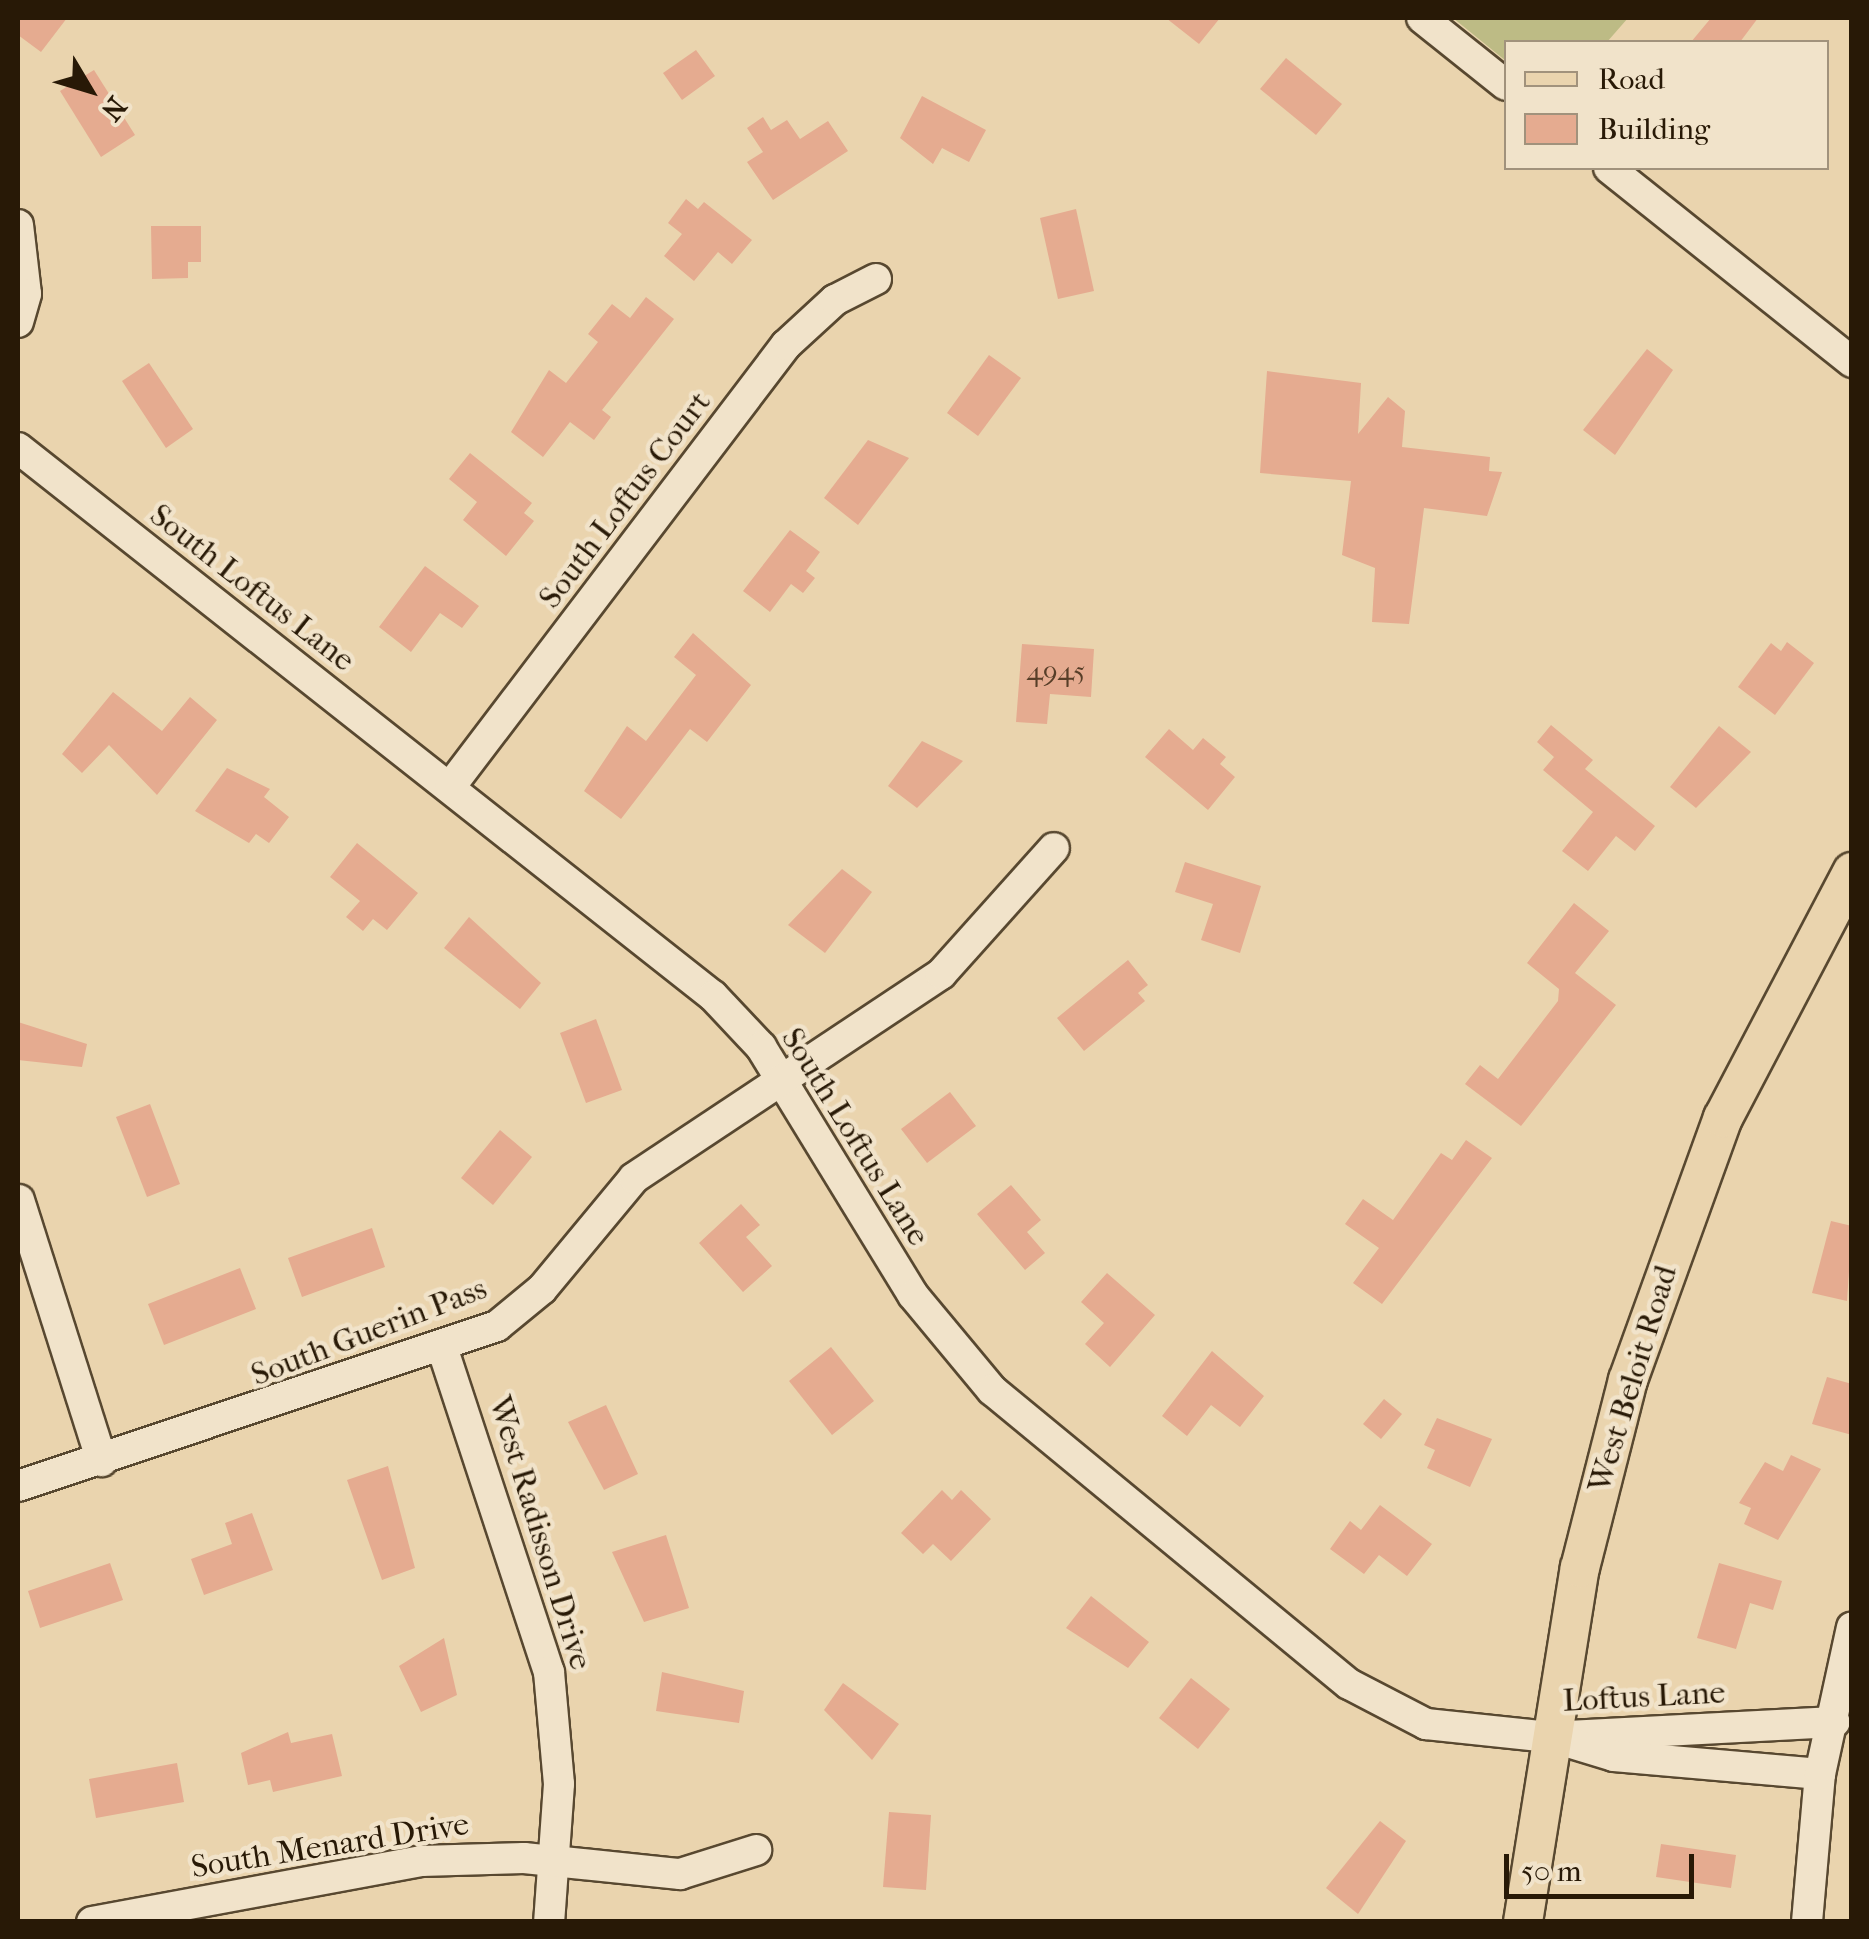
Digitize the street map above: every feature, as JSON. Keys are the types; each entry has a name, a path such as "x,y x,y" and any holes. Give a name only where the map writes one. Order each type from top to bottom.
{"main road":[{"name":"West Beloit Road","path":"1522,1922 1549,1737 1595,1503 1650,1311 1731,1101 1852,872"}],"street":[{"path":"1422,18 1504,83"},
{"path":"1612,170 1852,362"},
{"path":"18,225 26,294 18,322"},
{"name":"South Loftus Court","path":"450,787 786,345 835,300 876,279"},
{"name":"South Loftus Lane","path":"18,448 713,996 782,1081 913,1296 1044,1438 1380,1704 1426,1724 1549,1737"},
{"name":"South Guerin Pass","path":"18,1486 442,1347 520,1310 634,1178 941,974 1054,848"},
{"path":"18,1200 102,1461"},
{"name":"West Radisson Drive","path":"442,1347 549,1672 555,1861 550,1922"},
{"path":"1808,1922 1820,1774 1835,1722 1852,1627"},
{"name":"Loftus Lane","path":"1549,1737 1835,1722"},
{"name":"Loftus Lane","path":"1549,1737 1614,1756 1820,1774"},
{"name":"South Menard Drive","path":"92,1922 421,1862 555,1861 680,1874 756,1850"}],"shaded area":[{"path":"1453,18 1628,18 1609,40 1504,40 1504,59"}],"building":[{"path":"18,18 67,18 41,52 18,35"},
{"path":"1166,18 1220,18 1199,44"},
{"path":"1711,18 1758,18 1742,40 1693,40"},
{"path":"696,50 715,76 682,100 663,73"},
{"path":"1286,58 1342,104 1316,135 1260,89"},
{"path":"94,70 135,135 101,157 60,91"},
{"path":"922,96 986,130 969,162 942,148 933,164 900,138"},
{"path":"763,117 771,130 787,120 800,139 828,121 848,151 773,200 747,162 763,152 747,128"},
{"path":"686,199 698,209 704,202 752,240 732,264 718,252 694,281 664,256 682,234 668,223"},
{"path":"1076,209 1094,291 1058,299 1040,218"},
{"path":"151,226 201,226 201,262 188,262 188,278 152,279"},
{"path":"646,297 674,319 602,410 611,417 594,440 570,422 543,457 511,432 549,370 566,383 598,342 588,334 612,304 630,318"},
{"path":"1647,349 1673,370 1615,455 1583,430"},
{"path":"989,355 1021,378 978,436 947,413"},
{"path":"149,363 193,429 166,448 122,381"},
{"path":"1267,371 1361,383 1358,434 1388,397 1405,411 1402,447 1490,457 1489,471 1502,472 1487,516 1424,508 1409,624 1372,622 1375,568 1342,555 1351,481 1260,473"},
{"path":"868,440 909,458 858,525 824,498"},
{"path":"470,453 532,503 524,513 534,521 506,556 463,520 477,502 449,479"},
{"path":"790,530 820,552 806,571 815,578 803,593 791,584 770,612 743,591"},
{"path":"425,566 479,606 462,628 440,613 411,652 379,627"},
{"path":"693,633 751,685 707,742 690,729 621,819 584,791 627,726 646,741 696,675 674,657"},
{"path":"1787,642 1814,663 1775,715 1738,687 1771,643 1781,651"},
{"path":"1022,644 1094,649 1091,697 1050,694 1047,724 1016,722"},
{"path":"113,692 162,731 190,697 217,720 157,795 109,745 82,773 62,754"},
{"path":"1551,725 1593,760 1585,769 1655,826 1635,851 1616,836 1588,871 1562,851 1593,812 1543,770 1554,757 1537,742"},
{"path":"1719,726 1751,752 1696,808 1670,787"},
{"path":"1169,729 1193,750 1203,738 1226,757 1220,764 1235,777 1208,810 1145,757"},
{"path":"922,741 963,761 917,808 888,786"},
{"path":"227,768 270,789 264,797 289,817 269,843 256,834 249,843 195,811"},
{"path":"357,843 418,893 387,930 373,919 363,931 346,917 360,901 330,877"},
{"path":"1185,862 1261,886 1240,953 1201,940 1213,904 1175,892"},
{"path":"842,869 872,892 825,953 788,925"},
{"path":"1574,903 1609,931 1575,973 1616,1005 1521,1126 1465,1084 1480,1065 1498,1079 1558,1001 1559,989 1527,963"},
{"path":"469,917 541,983 520,1009 444,948"},
{"path":"1128,960 1148,985 1138,993 1145,1001 1084,1051 1057,1018"},
{"path":"596,1019 622,1090 586,1103 560,1033"},
{"path":"18,1022 87,1044 82,1067 18,1060"},
{"path":"950,1092 976,1126 927,1163 901,1129"},
{"path":"150,1104 180,1184 147,1197 116,1117"},
{"path":"500,1130 532,1157 493,1205 461,1178"},
{"path":"1466,1140 1492,1158 1382,1304 1353,1283 1379,1248 1345,1224 1363,1199 1393,1220 1441,1153 1452,1160"},
{"path":"1011,1185 1041,1220 1027,1232 1045,1253 1025,1270 977,1214"},
{"path":"741,1204 760,1225 746,1237 772,1266 743,1292 699,1243"},
{"path":"1831,1221 1852,1226 1847,1301 1812,1293"},
{"path":"372,1228 385,1267 302,1297 288,1258"},
{"path":"240,1268 256,1309 164,1345 148,1304"},
{"path":"1107,1273 1155,1315 1110,1367 1085,1344 1104,1323 1081,1302"},
{"path":"831,1347 874,1401 832,1435 789,1381"},
{"path":"1212,1351 1264,1396 1240,1427 1211,1405 1187,1436 1162,1416"},
{"path":"1827,1377 1852,1384 1852,1435 1812,1424"},
{"path":"1384,1399 1402,1414 1381,1439 1363,1424"},
{"path":"606,1405 638,1474 604,1490 568,1422"},
{"path":"1437,1418 1492,1439 1470,1487 1427,1468 1435,1450 1424,1445"},
{"path":"1791,1455 1821,1469 1778,1540 1744,1524 1751,1508 1739,1503 1765,1462 1783,1471"},
{"path":"388,1466 415,1568 382,1580 347,1480"},
{"path":"942,1490 952,1500 961,1490 991,1519 951,1561 933,1544 923,1554 901,1533"},
{"path":"1380,1505 1432,1544 1407,1576 1379,1555 1364,1574 1330,1549 1350,1521 1361,1530"},
{"path":"252,1513 273,1570 204,1595 191,1559 232,1544 225,1523"},
{"path":"666,1535 689,1608 644,1622 612,1552"},
{"path":"110,1563 123,1600 40,1628 28,1591"},
{"path":"1719,1563 1782,1581 1773,1610 1750,1603 1736,1649 1697,1638"},
{"path":"1091,1596 1149,1642 1128,1668 1066,1628"},
{"path":"444,1638 457,1695 421,1712 399,1666"},
{"path":"662,1672 744,1691 739,1723 656,1711"},
{"path":"1191,1678 1230,1709 1198,1749 1159,1718"},
{"path":"843,1683 899,1724 872,1760 824,1710"},
{"path":"288,1732 291,1743 332,1734 342,1776 273,1792 270,1780 248,1785 241,1753"},
{"path":"177,1763 184,1802 96,1818 89,1779"},
{"path":"889,1812 931,1815 926,1890 883,1887"},
{"path":"1380,1821 1406,1841 1358,1914 1326,1888"},
{"path":"1661,1844 1736,1855 1731,1888 1656,1877"}]}
